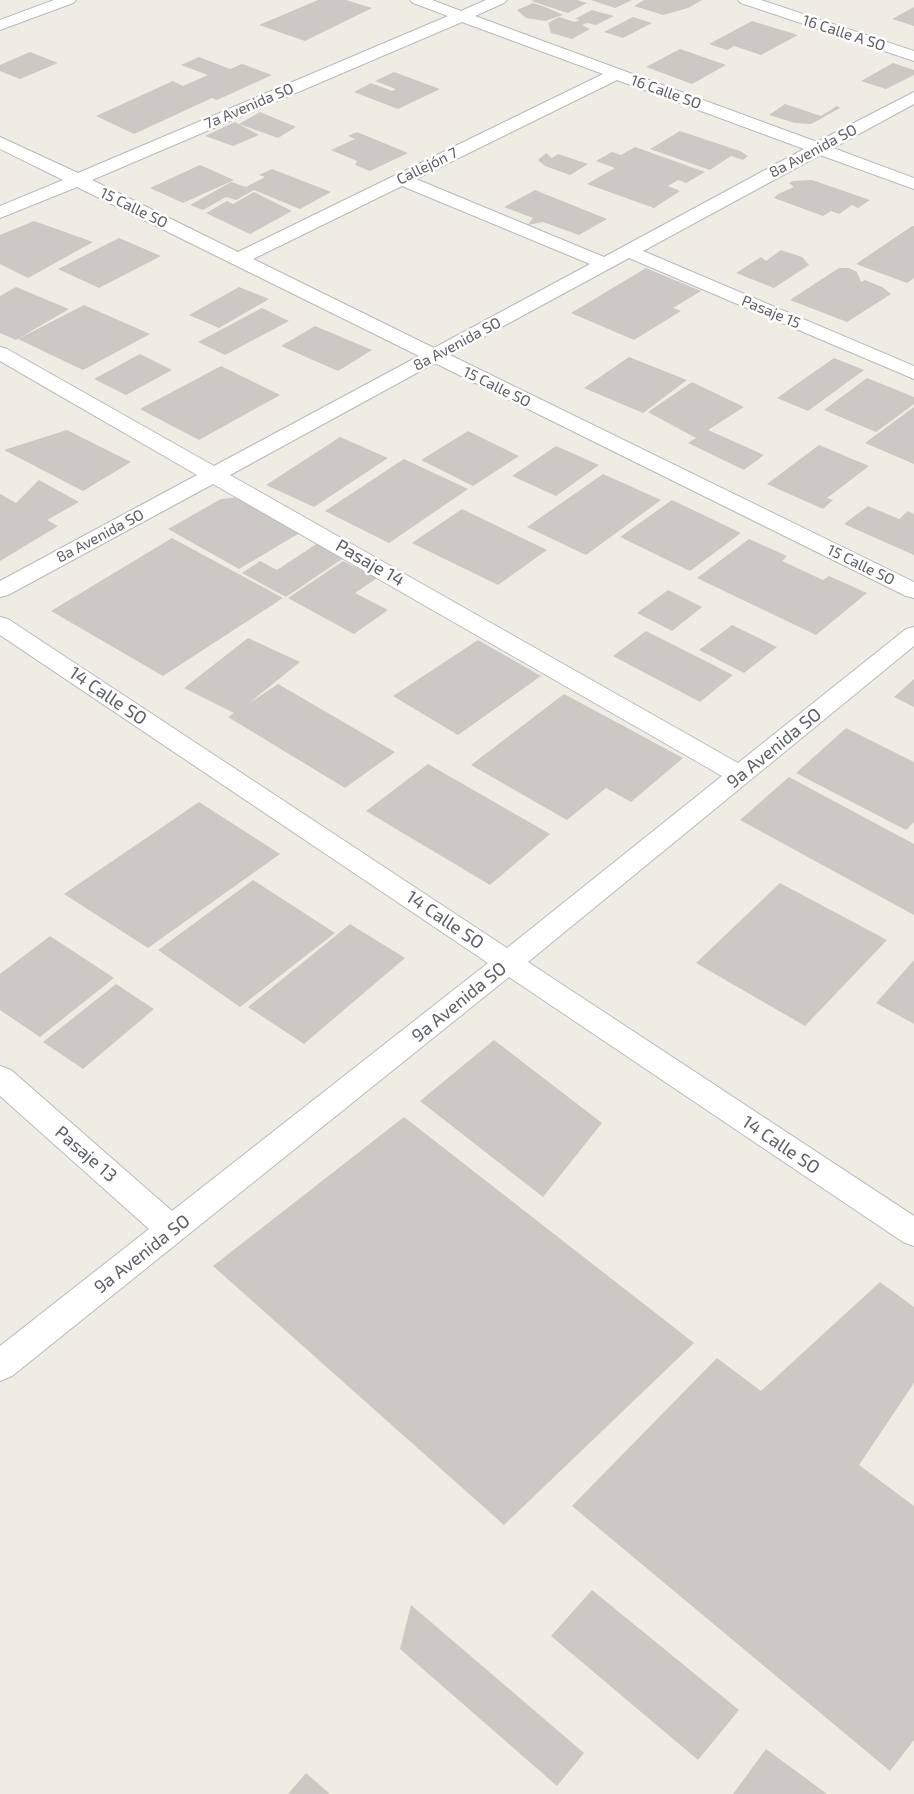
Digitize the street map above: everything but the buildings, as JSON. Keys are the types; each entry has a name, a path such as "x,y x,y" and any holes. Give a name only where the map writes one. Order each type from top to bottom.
{"street":[{"path":"0,25 68,0"},
{"name":"16 Calle SO","path":"418,0 914,184"},
{"name":"7a Avenida SO","path":"0,213 499,0"},
{"name":"16 Calle A SO","path":"746,0 914,56"},
{"name":"Callejón 7","path":"238,259 616,74"},
{"name":"8a Avenida SO","path":"0,590 914,97"},
{"name":"15 Calle SO","path":"0,142 914,591"},
{"path":"401,179 605,264"},
{"name":"Pasaje 15","path":"628,251 914,374"},
{"name":"Pasaje 14","path":"0,353 740,775"},
{"name":"14 Calle SO","path":"0,624 914,1234"},
{"name":"9a Avenida SO","path":"0,1366 508,963 914,634"},
{"name":"Pasaje 13","path":"0,1078 172,1230"}]}
